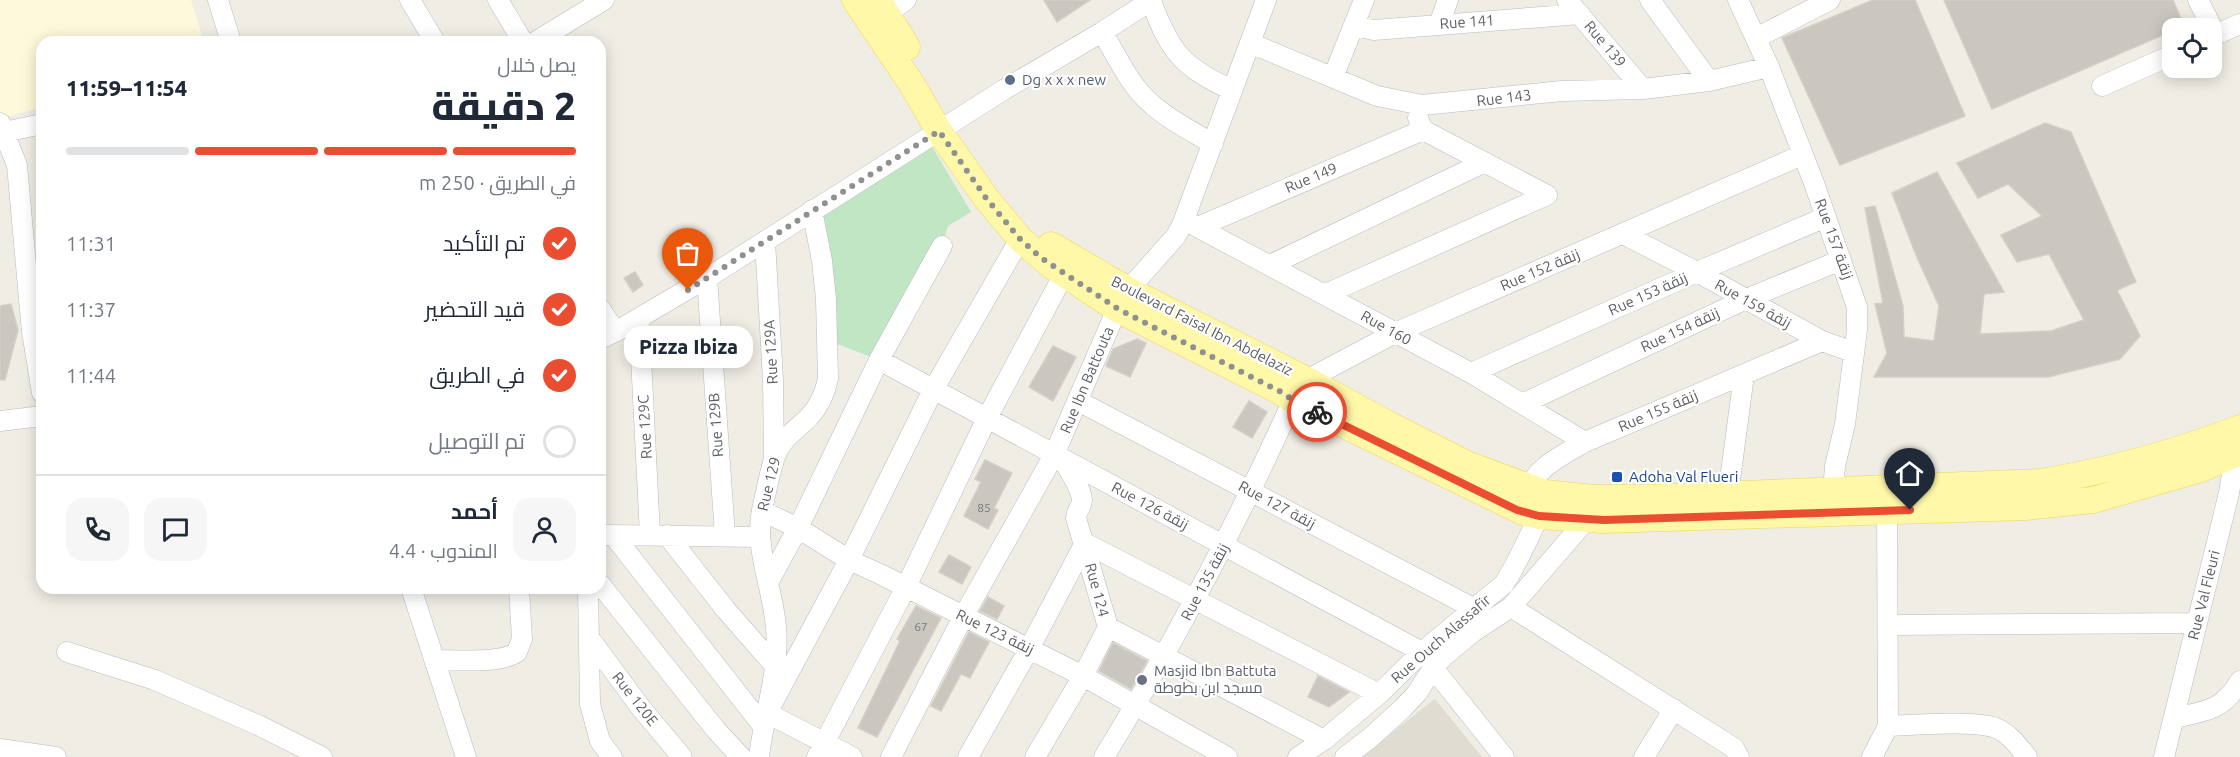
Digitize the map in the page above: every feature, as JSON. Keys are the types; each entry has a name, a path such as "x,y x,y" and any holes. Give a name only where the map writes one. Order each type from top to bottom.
{"main road":[{"name":"Boulevard Faisal Ibn Abdelaziz","path":"855,0 911,83 1001,193 1038,234 1123,300 1287,396 1528,504 1587,519 1889,499 2090,474 2236,442"},
{"name":"Boulevard Faisal Ibn Abdelaziz","path":"890,5 945,127 986,198 1020,239 1040,257 1064,274 1307,380 1469,465 1528,504"},
{"name":"Boulevard Faisal Ibn Abdelaziz","path":"1528,504 1551,494 1594,498 1833,491 1889,499"}],"street":[{"path":"218,0 229,36"},
{"path":"410,0 431,36"},
{"path":"498,0 519,36"},
{"path":"542,36 576,7 604,0"},
{"name":"Rue Ibn Battouta","path":"891,757 963,617 1059,458 1078,401 1123,300 1176,236 1191,223 1213,144 1266,0"},
{"path":"1333,77 1364,0"},
{"path":"1439,24 1448,0"},
{"path":"1650,0 1709,81"},
{"name":"Rue 157 زنقة","path":"1738,0 1769,67 1857,307 1857,330 1845,424 1835,466 1833,491"},
{"path":"1756,38 1830,0"},
{"path":"2198,0 2206,18"},
{"path":"608,335 707,278 1005,89 1151,1 1172,49 1196,72 1232,90"},
{"name":"Rue 141","path":"1354,26 1374,30 1574,7"},
{"name":"Rue 139","path":"1574,7 1643,89"},
{"path":"2222,32 2240,24"},
{"path":"1102,32 1133,85 1142,96 1158,110 1213,144"},
{"name":"Rue 143","path":"1250,44 1377,96 1413,105 1562,91 1643,89 1709,81 1769,67"},
{"path":"2102,86 2162,59"},
{"path":"1326,294 1547,195 1423,130 1413,105"},
{"path":"36,125 2,129 16,165 36,356"},
{"name":"Rue 149","path":"1191,223 1423,130"},
{"name":"Rue 152 زنقة","path":"1287,396 1307,380 1395,333 1802,155"},
{"path":"1270,265 1483,163"},
{"name":"Rue 129","path":"759,757 777,667 777,628 760,537 762,511 778,450 785,439 810,416 820,402 828,380 826,299 822,261 812,210"},
{"name":"Rue 153 زنقة","path":"1471,373 1826,218"},
{"name":"Rue 160","path":"1191,223 1471,373 1585,442"},
{"name":"Rue 159 زنقة","path":"1623,234 1698,272 1744,300 1822,341 1853,352"},
{"path":"765,719 849,560 933,390 1020,239"},
{"name":"Rue 129A","path":"765,241 773,380 774,463"},
{"path":"769,581 798,528 879,360 942,246"},
{"name":"Rue 154 زنقة","path":"1522,404 1744,300 1841,260"},
{"path":"820,750 906,587 987,418 1064,274"},
{"name":"Rue 129B","path":"707,278 724,536"},
{"name":"Rue 129C","path":"639,318 659,535"},
{"name":"Rue 155 زنقة","path":"1528,504 1534,477 1555,459 1585,442 1822,341"},
{"name":"Rue 126 زنقة","path":"879,360 1224,545 1428,660"},
{"path":"1728,495 1744,375"},
{"name":"Rue 135 زنقة","path":"1104,757 1165,656 1252,491 1287,396"},
{"name":"Rue 127 زنقة","path":"1078,401 1475,609"},
{"path":"0,422 36,417"},
{"name":"Rue Val Fleuri","path":"2164,757 2229,493 2236,442"},
{"name":"Rue 124","path":"1059,458 1081,495 1081,505 1076,515 1108,627 1324,740"},
{"path":"1872,757 1888,726 1889,499"},
{"name":"Rue Ouch Alassafir","path":"1345,757 1370,738 1417,693 1428,660 1475,609 1504,584 1513,570 1528,504"},
{"name":"Rue 123 زنقة","path":"762,511 798,528 849,560 1083,676 1227,757"},
{"name":"Rue Ouch Alassafir","path":"1298,757 1324,740 1379,694 1511,607 1587,519"},
{"path":"607,535 760,537"},
{"path":"607,535 765,719 820,750 852,757"},
{"path":"659,535 777,667"},
{"path":"968,757 1085,543 1379,694"},
{"path":"606,592 716,730 741,757"},
{"path":"413,594 466,757"},
{"path":"434,660 496,659 517,652 522,639 519,594"},
{"path":"588,594 590,704 600,741 612,757"},
{"path":"1511,607 1674,709 1737,753"},
{"path":"1888,625 2197,623"},
{"path":"1035,757 1083,676 1108,627"},
{"name":"Rue 120E","path":"590,639 641,708 682,757"},
{"path":"67,652 155,680 258,725 322,757"},
{"path":"1428,660 1504,757"},
{"path":"2174,718 2216,707 2226,701 2240,681"},
{"path":"1644,757 1674,709"},
{"path":"1888,726 1982,725 1998,728 2009,736 2027,757"},
{"path":"0,749 56,757"}],"shaded area":[{"path":"0,0 191,0 202,36 36,36 36,109 0,119"},
{"path":"1435,699 1482,757 1363,757 1395,730"}],"green space":[{"path":"931,145 971,212 948,226 942,246 879,360 827,340 812,210"}],"building":[{"path":"1044,0 1090,0 1057,22"},
{"path":"1873,0 1915,0 1965,116 1840,165 1782,38"},
{"path":"1944,0 2173,0 2181,18 2162,18 2162,35 1992,109"},
{"path":"2045,123 2071,132 2136,282 2117,290 2140,336 2120,359 2048,377 1874,377 1887,353 1875,304 1883,303 1865,208 1875,206 1903,306 1904,337 1934,341 1939,306 1892,193 1937,172 2004,292 1984,294 1980,334 2051,331 2084,320 2049,254 2017,262 2001,235 2042,216 2008,184 1978,198 1957,163"},
{"path":"635,272 643,285 633,292 624,278"},
{"path":"11,304 18,330 5,380 0,380 0,306"},
{"path":"1137,339 1146,343 1130,377 1106,366 1113,349"},
{"path":"1053,346 1076,357 1053,401 1029,387"},
{"path":"1249,401 1267,412 1252,438 1233,427"},
{"path":"985,460 1012,473 994,508 998,510 988,529 964,516 981,482 975,479"},
{"path":"949,555 971,567 962,584 939,572"},
{"path":"988,597 1004,606 997,619 980,611"},
{"path":"916,606 941,618 877,737 858,728 900,641 897,639"},
{"path":"969,632 989,642 970,678 961,674 941,711 931,706"},
{"path":"1113,643 1147,661 1131,689 1099,671"},
{"path":"1318,676 1349,692 1329,707 1308,697"}],"way so far":[{"path":"688,290 939,131 986,198 1020,239 1052,266 1118,309 1317,412"}],"place":[{"name":"Dg x x x new","path":"1010,80"},
{"name":"Pizza Ibiza","path":"688,290"},
{"name":"Adoha Val Flueri","path":"1617,477"},
{"name":"Masjid Ibn Battuta مسجد ابن بطوطة","path":"1142,680"}],"route":[{"path":"1317,412 1517,510 1539,516 1604,520 1910,510"}]}
